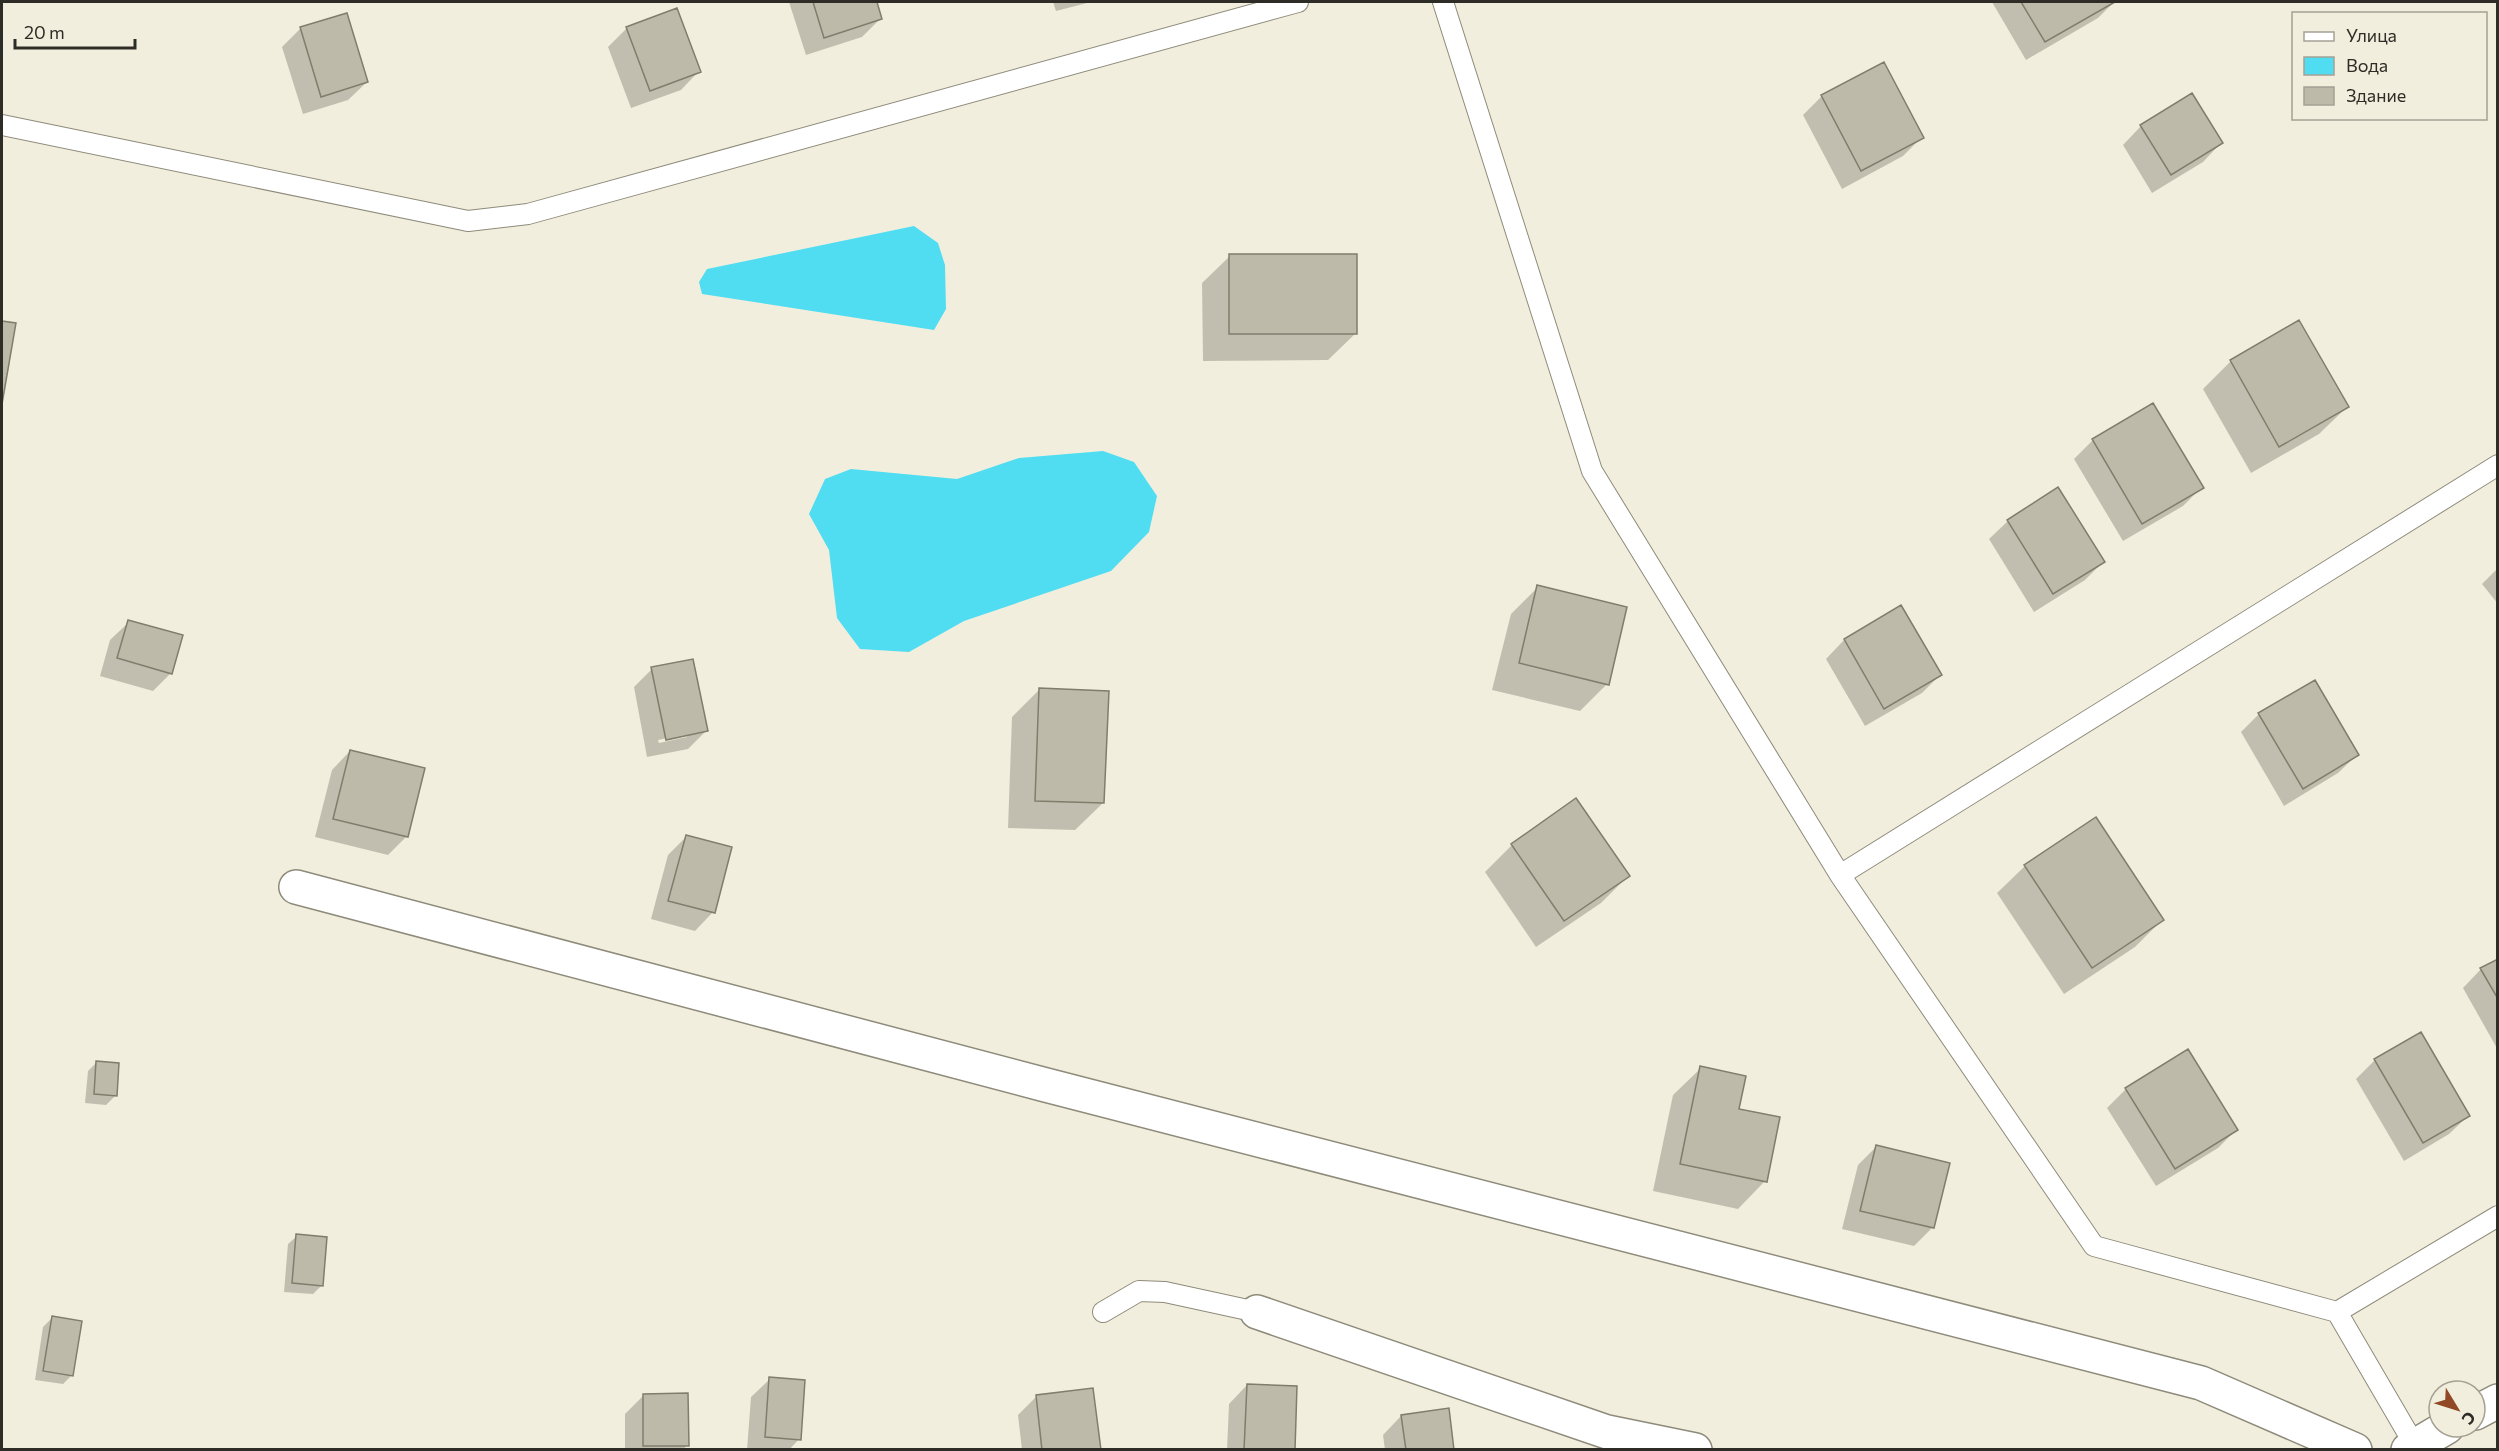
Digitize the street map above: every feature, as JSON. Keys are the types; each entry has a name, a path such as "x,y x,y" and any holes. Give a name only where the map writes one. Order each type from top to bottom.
{"street":[{"path":"296,887 1019,1078 2201,1383 2355,1449"},
{"path":"1257,1312 1607,1432 1695,1449"},
{"path":"2411,1447 2427,1438"}],"lane":[{"path":"2,125 468,221 528,214 1298,2"},
{"path":"1443,2 1592,471 1840,875 2094,1246 2337,1312 2498,1216"},
{"path":"1840,875 2498,465"},
{"path":"1103,1312 1139,1291 1165,1292 1257,1312"},
{"path":"2337,1312 2411,1447"}],"water":[{"path":"914,226 938,243 945,265 946,309 934,330 702,294 699,282 707,269"},
{"path":"1103,451 1134,462 1157,496 1149,532 1111,571 964,621 909,652 860,649 837,618 829,550 809,514 825,479 851,469 957,479 1019,458"}],"building":[{"path":"813,2 877,2 882,19 824,38"},
{"path":"2021,2 2115,2 2045,42"},
{"path":"677,8 701,72 650,91 626,27"},
{"path":"347,13 368,82 321,97 300,27"},
{"path":"1884,62 1924,138 1861,171 1821,95"},
{"path":"2192,93 2223,143 2171,175 2140,125"},
{"path":"1229,254 1357,254 1357,334 1229,334"},
{"path":"2299,320 2349,407 2279,447 2230,360"},
{"path":"2,321 16,323 2,404"},
{"path":"2153,403 2204,488 2142,524 2092,439"},
{"path":"2058,487 2105,562 2053,594 2007,520"},
{"path":"1537,585 1627,607 1609,685 1519,663"},
{"path":"1901,605 1942,675 1884,709 1844,639"},
{"path":"128,620 183,635 172,674 117,658"},
{"path":"693,659 708,731 666,740 651,667"},
{"path":"2315,680 2359,755 2303,789 2258,713"},
{"path":"1039,688 1109,691 1104,803 1035,801"},
{"path":"350,750 425,768 408,837 333,819"},
{"path":"1576,798 1630,876 1564,921 1511,844"},
{"path":"2096,817 2164,920 2092,968 2024,865"},
{"path":"686,835 732,847 715,913 668,901"},
{"path":"2498,959 2498,999 2480,968"},
{"path":"2421,1032 2470,1116 2423,1143 2374,1059"},
{"path":"2188,1049 2238,1130 2175,1169 2125,1088"},
{"path":"96,1061 119,1063 117,1096 94,1094"},
{"path":"1700,1066 1746,1076 1739,1109 1780,1117 1767,1182 1680,1164"},
{"path":"1876,1145 1950,1163 1934,1228 1860,1211"},
{"path":"296,1234 327,1237 323,1286 292,1283"},
{"path":"52,1316 82,1321 73,1376 43,1371"},
{"path":"769,1377 805,1380 801,1440 765,1437"},
{"path":"1247,1384 1297,1386 1295,1450 1244,1450"},
{"path":"1093,1388 1101,1450 1042,1450 1036,1395"},
{"path":"688,1393 689,1446 643,1446 643,1394"},
{"path":"1449,1408 1454,1450 1406,1450 1401,1415"}]}
